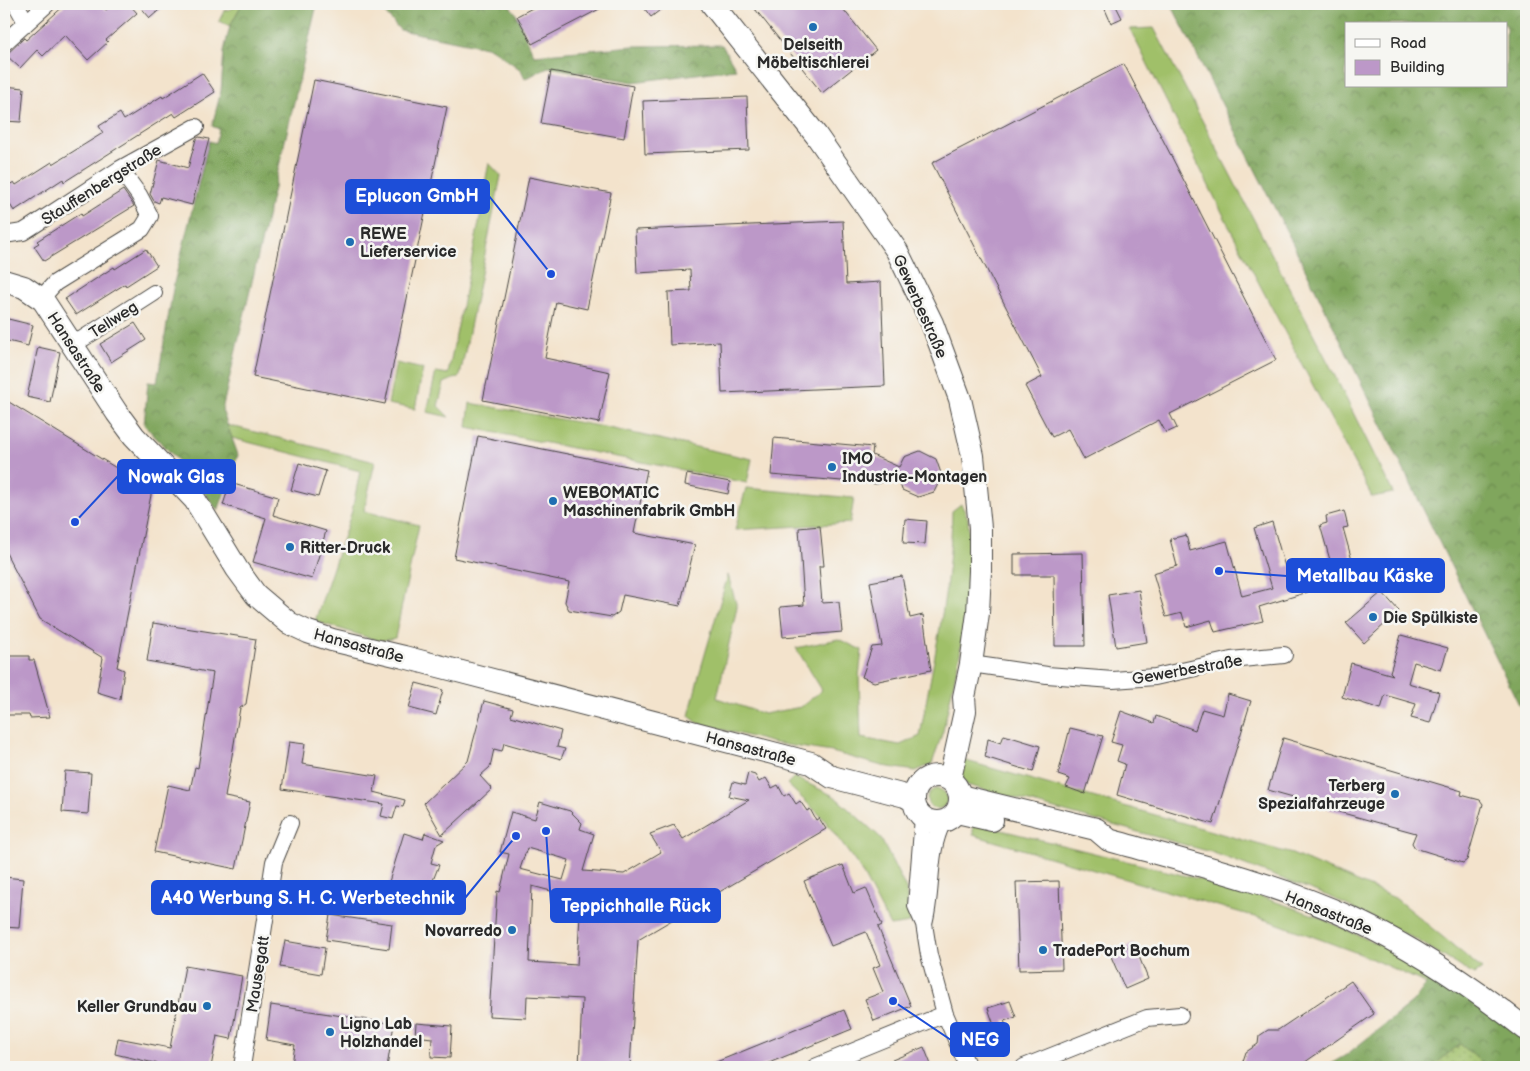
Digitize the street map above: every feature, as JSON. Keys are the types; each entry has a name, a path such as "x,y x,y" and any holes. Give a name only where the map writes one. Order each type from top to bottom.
{"street":[{"path":"16,4 26,22"},
{"path":"4,43 47,4"},
{"name":"Gewerbestraße","path":"712,4 816,135 892,244 932,323 960,399 973,456 980,528 978,613 964,697 965,711 938,798"},
{"name":"Stauffenbergstraße","path":"4,235 23,232 120,169 196,127"},
{"path":"43,300 55,283 142,229 148,222 150,216 145,204 120,169"},
{"name":"Hansastraße","path":"4,281 24,287 43,300 134,436 195,500 237,569 256,595 289,622 308,632 332,640 811,763 836,762 938,798 1096,830 1110,840 1243,878 1349,918 1432,961 1490,1001 1526,1029"},
{"name":"Tellweg","path":"73,346 154,293"},
{"name":"Gewerbestraße","path":"971,664 1046,675 1113,680 1157,677 1231,660 1284,655"},
{"path":"938,798 916,906 924,924 929,955 945,1014 968,1067"},
{"name":"Mausegatt","path":"242,1067 274,862 290,823"},
{"path":"815,1067 945,1014"},
{"path":"1024,1067 1147,1018 1180,1016"}],"green space":[{"path":"237,4 242,4 230,26 219,21 224,11 236,7"},
{"path":"242,4 317,4 222,410 238,455 218,511 188,471 144,425 148,382 157,383 174,283 209,141 216,143 219,129 212,126 221,91 224,51 230,26"},
{"path":"369,4 508,4 515,12 534,55 633,46 722,45 736,69 633,82 548,67 525,79 521,70 491,48 400,30 379,6"},
{"path":"1171,4 1526,4 1526,719 1296,250"},
{"path":"1154,28 1329,364 1393,493 1372,497 1234,236 1130,29"},
{"path":"489,163 501,176 460,376 444,383 438,406 449,417 427,412 436,372 448,374 487,184 485,183"},
{"path":"396,363 423,369 415,409 388,404"},
{"path":"470,403 604,427 752,459 747,483 467,427"},
{"path":"227,425 375,462 364,511 419,525 395,638 379,641 315,621 352,511 360,471 232,438"},
{"path":"746,488 854,498 850,523 735,530"},
{"path":"961,504 968,518 971,565 960,654 943,731 932,764 916,771 882,766 832,752 774,743 698,723 689,716 728,575 737,607 717,698 764,714 801,707 822,690 796,648 838,639 862,650 859,677 861,738 900,745 920,736 945,596 952,511"},
{"path":"963,760 1292,854 1395,898 1482,969 1474,975 1417,940 1328,896 1211,852 967,785 959,775"},
{"path":"794,777 834,796 880,837 906,889 910,923 890,926 859,867 823,818 787,784"},
{"path":"937,789 944,792 947,799 944,806 937,809 930,806 927,799 930,792"},
{"path":"973,823 1239,889 1314,915 1436,971 1427,984 1363,955 1273,922 973,835"},
{"path":"1436,971 1526,1039 1526,1067 1487,1067 1460,1044 1432,1067 1325,1067 1346,1055 1413,1002"},
{"path":"1460,1044 1487,1067 1432,1067"}],"building":[{"path":"66,4 100,4 106,10 112,5 115,8 120,4 129,4 137,13 106,40 108,42 88,60 65,35 43,56 37,50 20,68 6,55 24,38 26,40"},
{"path":"138,4 166,4 150,18"},
{"path":"540,4 609,4 532,44 517,16"},
{"path":"641,4 668,4 651,17"},
{"name":"Delseith Möbeltischlerei","path":"751,4 839,4 876,50 822,93"},
{"path":"1115,4 1122,18 1111,23 1104,7"},
{"path":"1124,64 1276,360 1170,414 1177,428 1166,433 1159,420 1084,459 1068,429 1052,437 1025,386 1042,377 932,163"},
{"path":"551,71 633,86 624,138 541,123"},
{"path":"202,73 215,92 176,117 173,113 64,182 63,179 14,211 4,195 4,188 14,182 16,185 103,133 99,126 120,113 124,120"},
{"name":"REWE Lieferservice","path":"314,80 447,107 385,404 253,377"},
{"path":"4,86 24,88 21,122 4,121"},
{"path":"747,97 749,150 645,154 643,101"},
{"path":"199,137 209,139 192,205 161,197 159,203 154,201 150,194 159,160 188,168 196,139"},
{"path":"529,177 611,193 587,309 556,302 545,358 610,372 599,423 483,400"},
{"path":"123,190 134,206 44,261 34,246 39,243 37,241 81,213 82,216"},
{"path":"843,221 846,284 881,282 885,386 722,393 720,342 670,345 668,292 691,291 690,270 637,273 635,230"},
{"path":"146,249 157,266 76,315 65,299"},
{"path":"4,318 33,325 28,346 4,340"},
{"path":"135,323 146,340 111,362 100,344"},
{"path":"38,347 60,352 50,402 27,397"},
{"path":"4,399 152,490 117,667 124,670 120,699 97,692 103,658 40,619 4,549"},
{"name":"WEBOMATIC Maschinenfabrik GmbH","path":"478,436 647,470 634,533 695,545 680,606 623,595 619,612 612,617 569,610 565,602 569,582 454,558"},
{"name":"IMO Industrie-Montagen","path":"774,438 873,447 872,455 899,467 904,457 920,451 936,459 942,476 934,492 918,497 902,490 898,477 877,484 771,475"},
{"path":"299,463 326,471 318,497 291,490"},
{"path":"687,474 730,482 728,494 685,485"},
{"name":"Ritter-Druck","path":"230,483 278,497 273,515 326,531 312,579 253,562 266,518 223,505"},
{"path":"1344,511 1348,527 1343,528 1358,582 1338,588 1320,525 1327,523 1326,516"},
{"path":"905,519 927,521 925,544 903,543"},
{"path":"1272,522 1285,567 1299,563 1308,592 1259,607 1263,621 1215,632 1211,620 1186,627 1182,613 1166,617 1153,573 1177,566 1170,539 1186,535 1190,551 1227,541 1242,596 1272,588 1254,528"},
{"path":"820,526 824,566 819,566 822,603 839,602 842,632 783,637 780,607 804,605 799,528"},
{"path":"1083,553 1085,646 1055,646 1054,575 1014,575 1014,554"},
{"path":"902,576 910,618 923,615 931,670 874,682 862,677 872,647 882,646 870,582"},
{"path":"1139,590 1147,642 1116,647 1108,595"},
{"name":"Die Spülkiste","path":"1382,592 1399,611 1364,643 1346,623"},
{"path":"153,623 256,639 246,704 240,708 225,797 250,802 236,869 154,852 168,785 190,790 195,767 198,768 213,673 147,661"},
{"path":"1401,635 1448,648 1441,670 1414,662 1408,683 1439,692 1430,723 1411,718 1416,704 1385,695 1381,709 1342,697 1351,663 1393,675 1390,672"},
{"path":"4,656 29,656 29,660 34,660 50,717 30,718 29,715 4,715"},
{"path":"416,683 443,690 436,715 409,708"},
{"path":"1228,694 1251,701 1213,824 1117,795 1125,764 1117,761 1122,745 1111,742 1121,711 1154,723 1156,716 1195,730 1202,709 1223,715"},
{"path":"484,701 513,709 511,716 561,731 557,747 565,749 561,759 504,743 502,751 494,749 490,767 480,776 492,789 442,835 424,803 468,761"},
{"path":"1070,728 1103,736 1085,794 1066,787 1070,779 1058,775"},
{"path":"1004,735 1040,746 1033,772 985,757 988,739 1001,743"},
{"path":"1283,738 1462,791 1461,795 1480,800 1483,804 1467,860 1463,863 1415,848 1412,843 1416,833 1328,809 1329,807 1268,790"},
{"path":"289,742 305,744 302,764 377,776 374,792 405,800 403,807 397,806 393,819 381,816 384,804 282,789"},
{"path":"65,771 91,773 88,814 62,812"},
{"path":"748,773 755,775 759,782 766,778 772,788 778,785 784,796 789,793 796,804 800,801 807,811 810,809 816,820 819,818 826,829 638,940 630,1067 579,1067 582,999 527,996 526,1018 489,1016 497,891 500,892 509,854 500,852 511,812 535,819 540,802 570,811 582,823 580,829 594,834 583,871 624,874 661,852 650,834 674,825 683,839 749,800 729,796 733,782 745,785","holes":["527,848 569,860 563,880 520,869","532,886 581,899 577,965 529,962"]},
{"path":"404,833 423,839 425,833 444,840 436,845 431,863 439,865 428,893 428,903 387,897 388,885"},
{"path":"843,865 854,893 866,888 882,925 878,927 911,1006 874,1021 865,999 883,992 873,968 880,965 866,932 831,946 804,881"},
{"path":"4,877 23,879 19,928 4,927"},
{"path":"1059,881 1062,969 1019,970 1016,882"},
{"path":"330,915 392,924 389,949 326,940"},
{"path":"285,941 325,948 321,974 280,967"},
{"path":"1134,944 1148,979 1125,989 1110,954"},
{"name":"Keller Grundbau","path":"185,966 242,976 231,1039 217,1036 211,1067 167,1067 115,1054 118,1038 170,1048"},
{"path":"1351,981 1374,1014 1298,1067 1241,1067 1246,1052 1258,1044 1259,1036 1268,1030 1278,1030"},
{"path":"1010,1001 1016,1017 1004,1021 1006,1025 995,1028 988,1008"},
{"name":"Ligno Lab Holzhandel","path":"271,1005 394,1024 387,1067 310,1067 292,1064 295,1045 266,1040"},
{"path":"844,1010 852,1029 759,1067 704,1067"},
{"path":"416,1023 452,1026 450,1058 431,1057 432,1038 415,1036"},
{"path":"924,1047 932,1067 875,1067"}],"place":[{"name":"Delseith Möbeltischlerei","path":"813,27"},
{"name":"REWE Lieferservice","path":"350,242"},
{"name":"Eplucon GmbH","path":"551,274"},
{"name":"IMO Industrie-Montagen","path":"832,467"},
{"name":"WEBOMATIC Maschinenfabrik GmbH","path":"553,501"},
{"name":"Nowak Glas","path":"75,522"},
{"name":"Ritter-Druck","path":"290,547"},
{"name":"Metallbau Käske","path":"1219,571"},
{"name":"Die Spülkiste","path":"1373,617"},
{"name":"Terberg Spezialfahrzeuge","path":"1395,794"},
{"name":"Teppichhalle Rück","path":"546,831"},
{"name":"A40 Werbung S. H. C. Werbetechnik","path":"516,836"},
{"name":"Novarredo","path":"512,930"},
{"name":"TradePort Bochum","path":"1043,950"},
{"name":"NEG","path":"893,1001"},
{"name":"Keller Grundbau","path":"207,1006"},
{"name":"Ligno Lab Holzhandel","path":"330,1032"}]}
